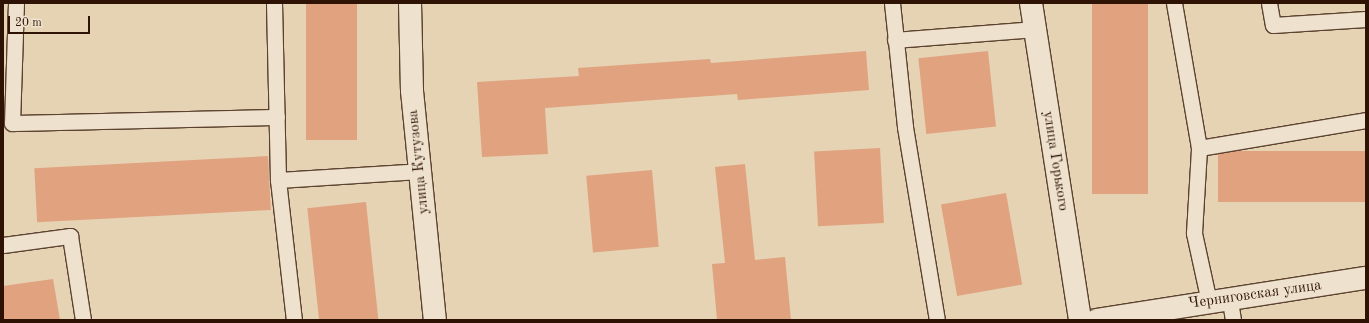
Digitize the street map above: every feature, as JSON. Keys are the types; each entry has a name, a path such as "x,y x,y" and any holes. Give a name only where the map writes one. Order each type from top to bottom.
{"street":[{"name":"улица Кутузова","path":"410,3 412,91 435,320"},
{"name":"улица Горького","path":"1031,3 1080,320"},
{"name":"Черниговская улица","path":"1097,320 1224,308 1366,278"}],"lane":[{"path":"16,3 12,123 277,117"},
{"path":"274,3 278,180 294,320"},
{"path":"892,3 905,126 937,320"},
{"path":"1174,3 1199,148 1194,233 1224,308"},
{"path":"1269,3 1274,25 1366,19"},
{"path":"895,40 1035,29"},
{"path":"1199,148 1366,120"},
{"path":"278,180 420,171"},
{"path":"3,245 70,236 83,320"}],"building":[{"path":"306,3 357,3 357,140 306,140"},
{"path":"1092,3 1148,3 1148,194 1092,194"},
{"path":"866,51 869,90 738,100 737,94 545,108 548,154 482,157 477,82 579,76 578,68 710,59 711,63"},
{"path":"988,51 996,127 926,134 918,58"},
{"path":"880,148 884,223 818,226 814,151"},
{"path":"1218,151 1366,151 1366,202 1218,202"},
{"path":"268,156 271,210 37,222 34,168"},
{"path":"745,164 755,260 785,257 791,320 717,320 712,264 725,263 715,167"},
{"path":"652,170 659,247 593,252 586,176"},
{"path":"1006,193 1022,285 957,296 941,204"},
{"path":"366,202 378,320 319,320 307,208"},
{"path":"53,279 60,320 3,320 3,286"}]}
